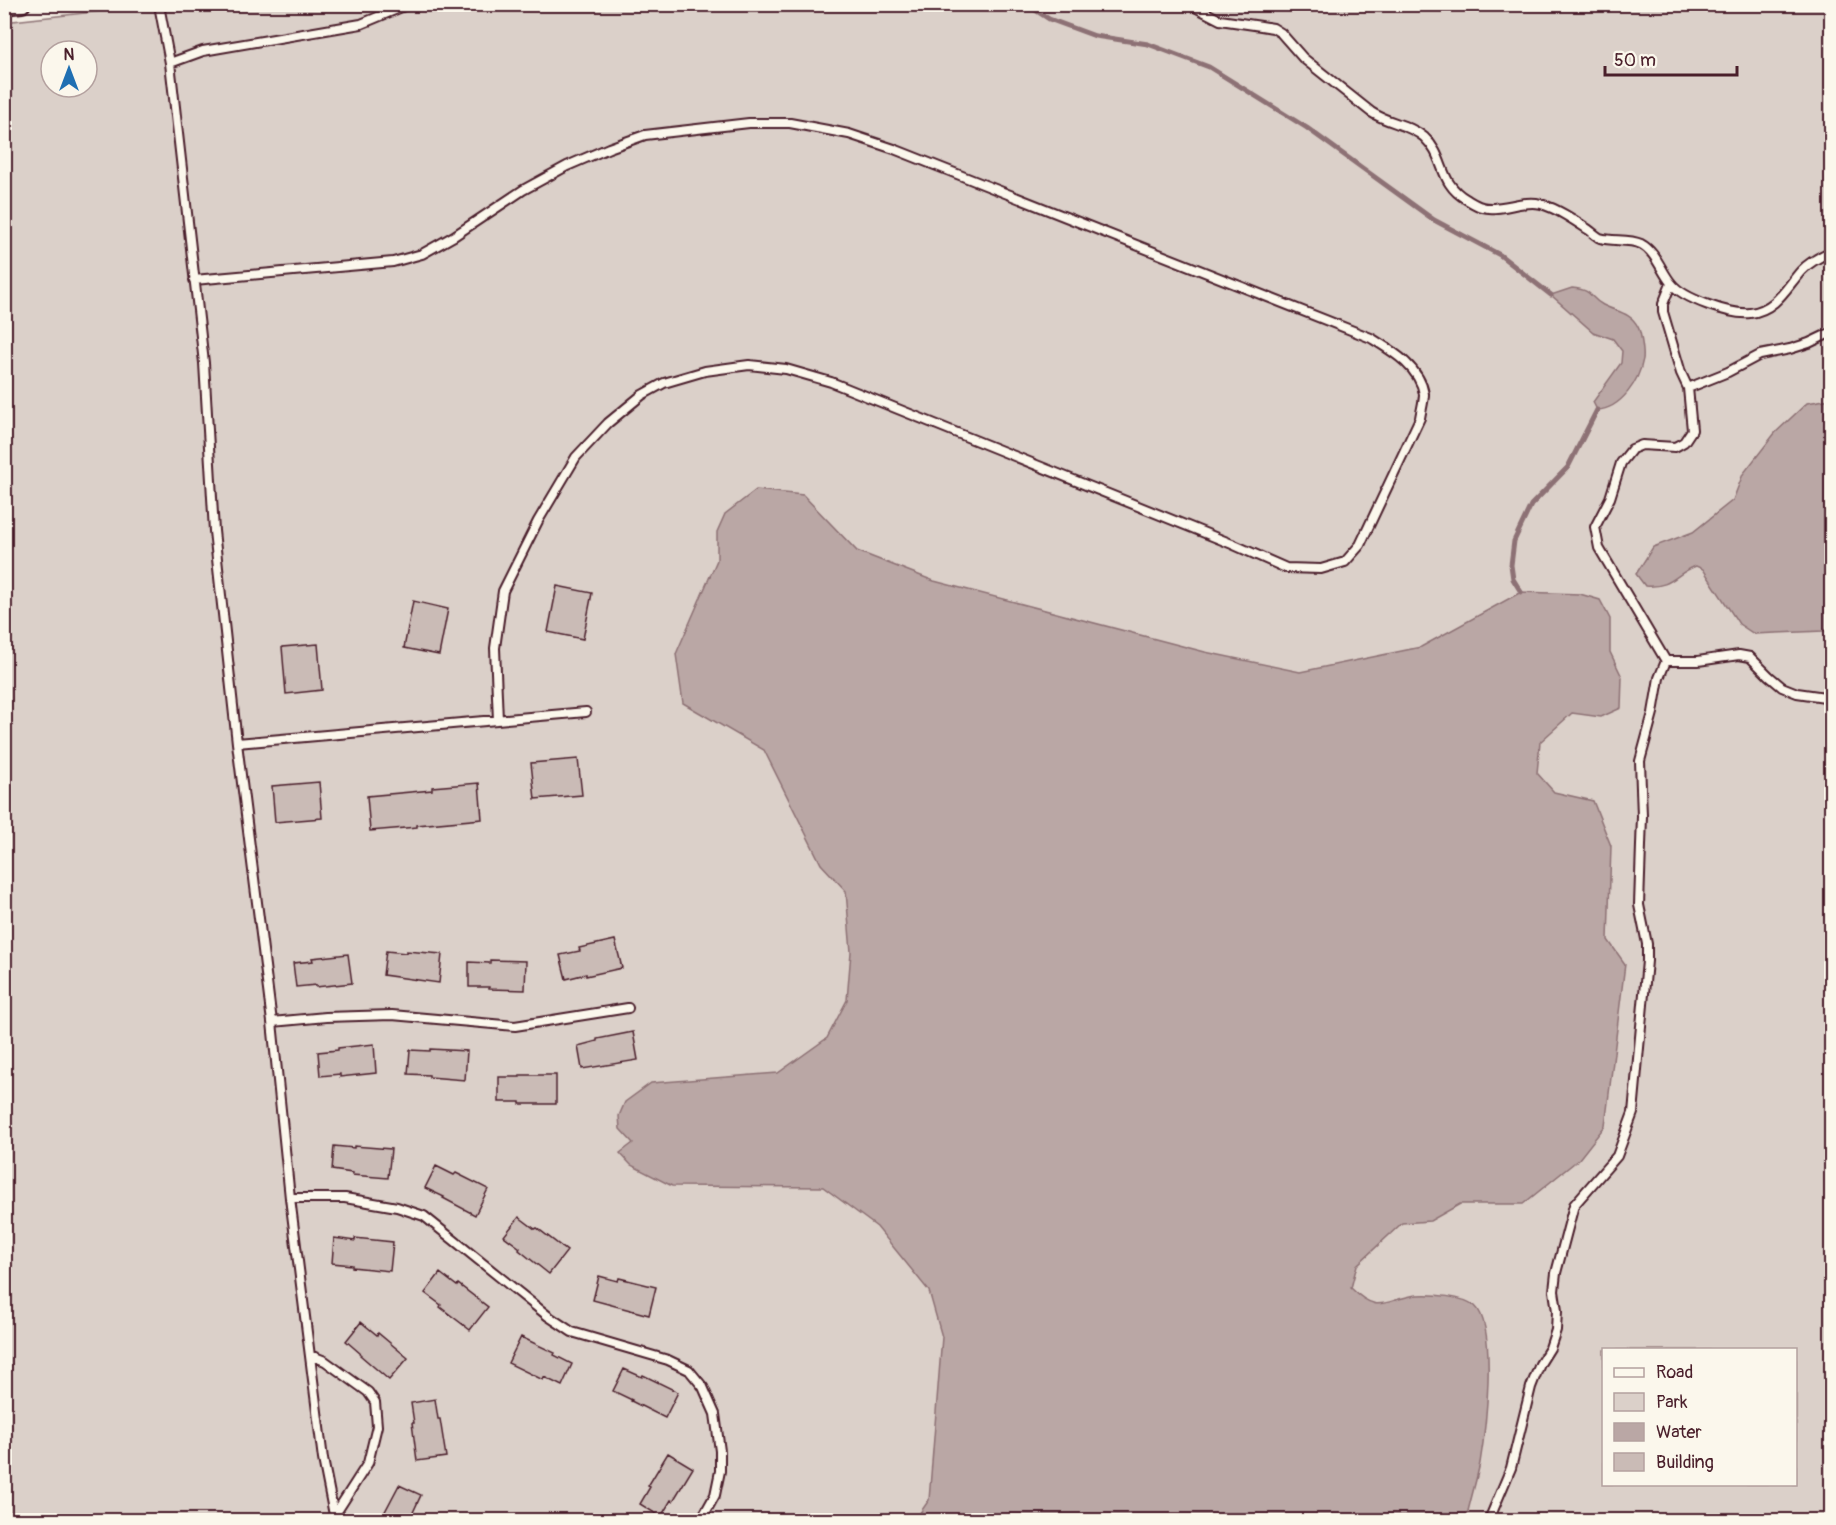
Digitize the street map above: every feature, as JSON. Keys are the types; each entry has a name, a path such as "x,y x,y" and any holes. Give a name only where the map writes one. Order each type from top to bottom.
{"street":[{"path":"4,6 22,4"}],"lane":[{"path":"170,63 203,51 361,24 409,4"},
{"path":"1189,4 1220,20 1273,28 1281,33 1303,58 1371,112 1381,119 1414,130 1424,137 1435,150 1449,187 1464,198 1483,207 1542,204 1566,215 1600,238 1641,244 1658,261 1671,284 1702,303 1735,312 1750,313 1766,309 1780,299 1802,269 1832,251"},
{"path":"159,5 170,63 204,363 214,531 237,742 272,1022 290,1198 323,1459 335,1518"},
{"path":"194,280 393,262 422,254 454,236 523,190 567,166 645,135 749,123 790,123 849,134 894,148 1371,338 1396,354 1416,374 1424,395 1420,418 1360,545 1345,562 1321,569 1286,568 831,382 786,369 749,365 705,371 664,383 642,395 608,423 576,458 538,521 503,591 495,648 498,720"},
{"path":"1666,661 1599,548 1594,527 1610,498 1622,463 1632,449 1642,444 1675,447 1688,437 1692,430 1688,388 1681,373 1663,312 1663,304 1671,284"},
{"path":"1688,388 1728,372 1760,355 1809,343 1832,332"},
{"path":"1666,661 1698,661 1739,655 1750,657 1782,687 1797,693 1832,698"},
{"path":"1489,1521 1511,1468 1530,1387 1550,1348 1556,1330 1557,1311 1554,1292 1556,1273 1574,1205 1617,1156 1633,1113 1647,961 1647,944 1639,904 1642,816 1640,761 1659,678 1666,661"},
{"path":"237,742 586,712"},
{"path":"272,1022 326,1017 392,1015 515,1026 628,1008"},
{"path":"290,1198 345,1198 397,1207 424,1216 548,1316 572,1332 668,1360 688,1370 703,1387 715,1414 720,1451 720,1471 715,1495 701,1521"},
{"path":"310,1355 325,1361 368,1392 375,1402 377,1426 368,1463 335,1518"}],"green space":[{"path":"165,4 1831,5 1831,1520 5,1520 4,22"}],"water":[{"path":"1572,288 1584,290 1603,305 1627,315 1635,322 1640,333 1643,356 1638,376 1621,399 1606,408 1597,410 1593,402 1621,363 1622,351 1613,339 1593,332 1551,295"},
{"path":"1831,399 1831,627 1823,631 1754,634 1739,624 1703,569 1696,566 1668,583 1645,586 1636,574 1653,547 1693,532 1733,500 1743,474 1775,433 1807,403"},
{"path":"756,490 803,495 857,551 934,581 1205,652 1300,672 1421,647 1521,592 1580,594 1600,600 1610,619 1610,652 1622,677 1621,708 1601,717 1572,713 1540,742 1537,773 1554,792 1593,801 1611,846 1608,940 1625,964 1605,1126 1579,1159 1523,1204 1460,1204 1430,1221 1402,1223 1357,1265 1351,1288 1361,1297 1376,1304 1417,1295 1455,1298 1475,1306 1482,1318 1488,1357 1487,1406 1480,1463 1466,1520 915,1520 929,1500 942,1337 929,1291 877,1227 823,1187 672,1186 631,1165 620,1153 633,1143 620,1129 619,1116 625,1102 651,1083 778,1073 827,1038 847,1000 851,952 846,891 821,864 764,750 683,703 676,654 717,560 717,532 725,514"}],"building":[{"path":"557,586 592,593 583,639 548,632"},
{"path":"413,601 448,609 439,655 404,648"},
{"path":"318,644 322,690 286,694 282,647"},
{"path":"578,759 582,795 535,799 531,763"},
{"path":"319,782 322,818 275,822 272,786"},
{"path":"479,783 482,819 370,831 367,796"},
{"path":"615,940 622,968 566,979 560,955"},
{"path":"386,951 442,954 439,983 383,975"},
{"path":"348,954 352,983 296,987 293,963 313,961 312,958"},
{"path":"490,960 526,961 525,990 469,987 469,962 490,963"},
{"path":"633,1032 638,1060 582,1069 578,1046 597,1041 597,1039"},
{"path":"374,1044 376,1073 340,1077 340,1074 320,1076 318,1052"},
{"path":"430,1049 467,1051 465,1080 408,1074 410,1050 430,1051"},
{"path":"520,1075 556,1075 556,1104 499,1102 499,1077 520,1077"},
{"path":"334,1146 391,1149 388,1178 352,1175 352,1173 332,1170"},
{"path":"436,1166 488,1189 475,1215 425,1188"},
{"path":"519,1217 567,1251 549,1274 504,1236"},
{"path":"334,1238 393,1242 390,1271 332,1263"},
{"path":"440,1273 488,1307 470,1330 425,1293"},
{"path":"599,1276 618,1281 619,1278 656,1287 649,1315 593,1300"},
{"path":"361,1322 408,1358 389,1380 346,1341"},
{"path":"521,1337 572,1364 562,1386 544,1377 543,1380 508,1363"},
{"path":"624,1369 642,1377 643,1375 678,1392 665,1418 613,1391"},
{"path":"435,1399 446,1457 417,1461 411,1403"},
{"path":"668,1453 693,1468 661,1517 640,1504"},
{"path":"399,1485 421,1495 409,1521 380,1521"}],"waterway":[{"path":"1026,4 1049,19 1095,36 1148,44 1209,67 1307,128 1434,220 1500,255 1551,295"},
{"path":"1521,592 1513,579 1511,565 1514,541 1531,505 1568,467 1597,410"}]}
